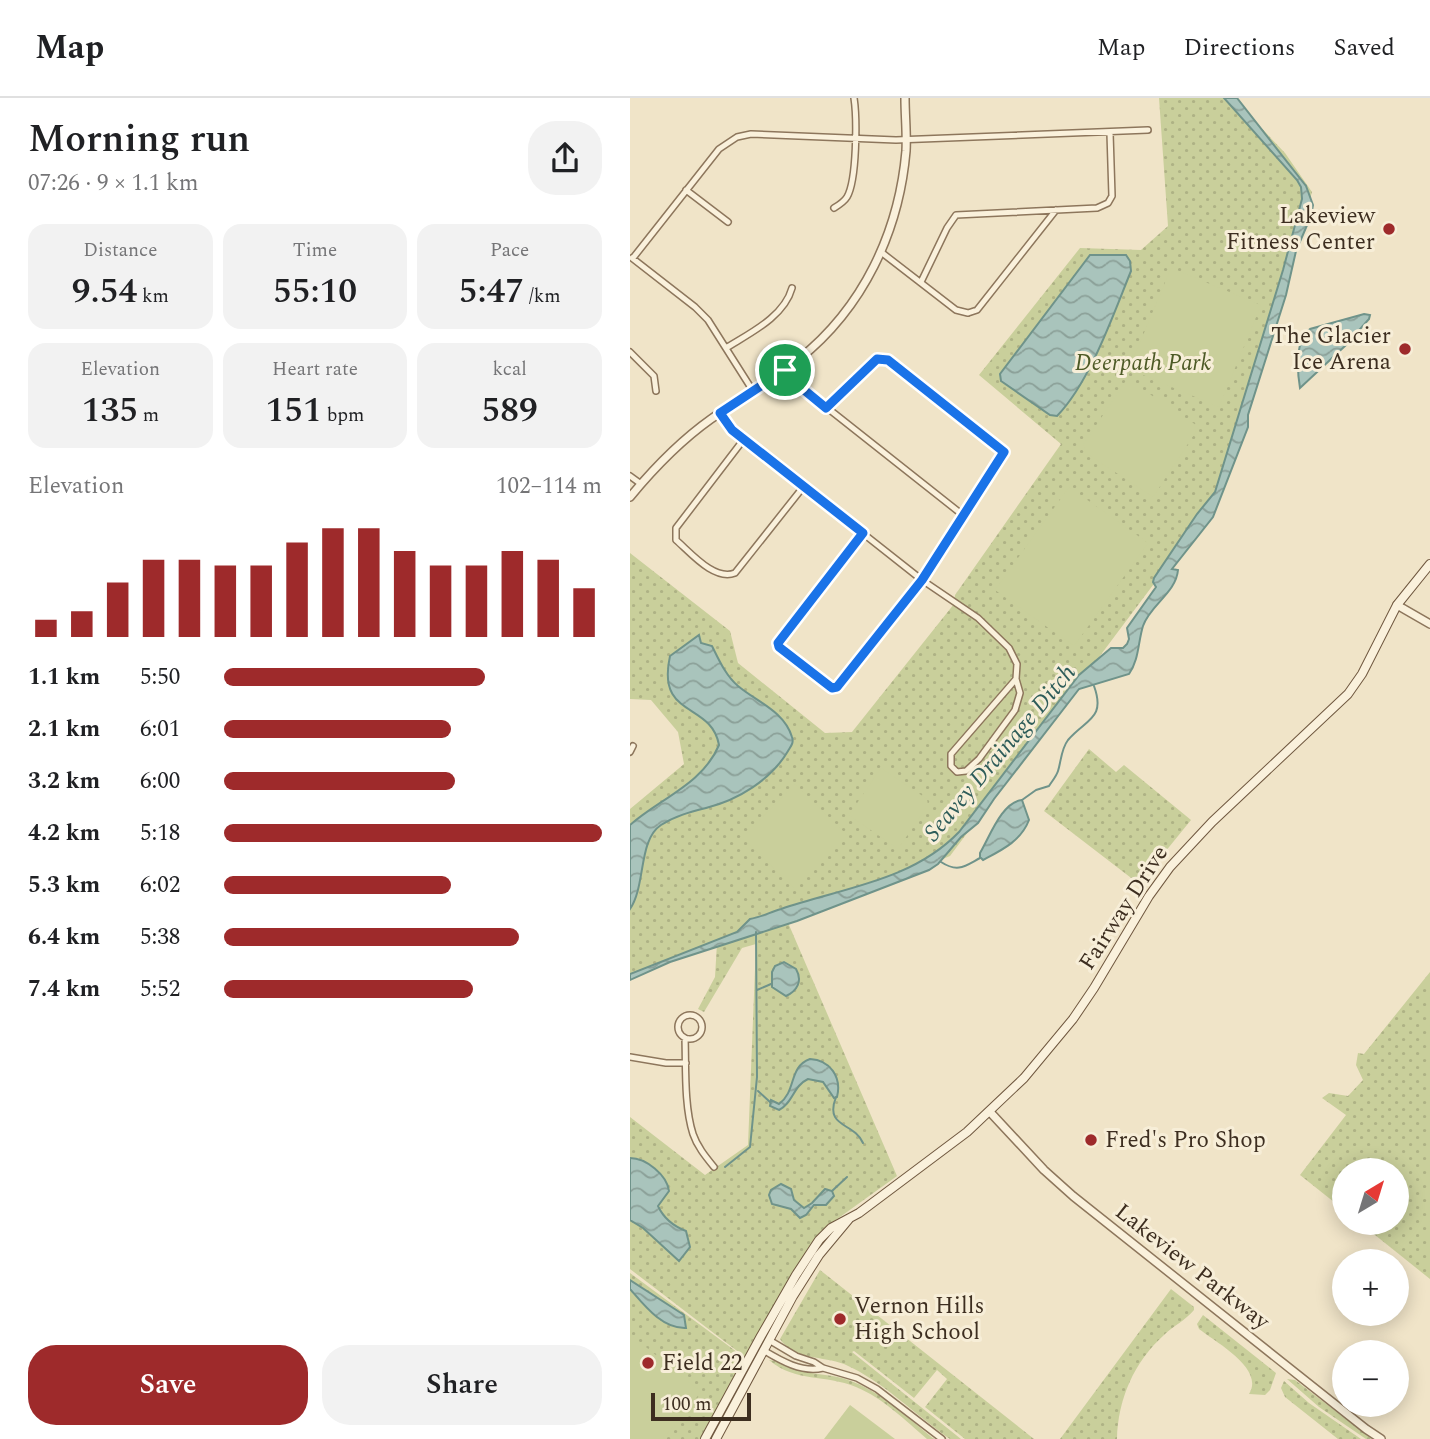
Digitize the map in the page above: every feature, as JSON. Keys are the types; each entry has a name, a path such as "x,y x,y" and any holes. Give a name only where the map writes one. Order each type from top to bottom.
{"main road":[{"name":"Fairway Drive","path":"705,1439 811,1251 831,1228 938,1154 990,1112 1024,1078 1094,988 1149,896 1170,867 1203,830 1348,694 1362,674 1397,605 1430,564"},
{"name":"Fairway Drive","path":"716,1439 814,1262 850,1217"}],"street":[{"path":"834,208 844,201 850,191 855,138 854,98"},
{"path":"630,497 680,444 813,347 842,317 862,290 881,252 901,190 907,140 905,98"},
{"path":"753,391 708,320 631,257 719,149 737,137 751,134 907,140 1148,130"},
{"path":"921,282 956,215 1097,208 1110,205 1110,133"},
{"path":"686,190 728,222"},
{"path":"881,252 969,317 1056,210"},
{"path":"726,348 776,313 787,301 792,288"},
{"path":"630,352 654,376 656,391"},
{"path":"826,408 872,364 881,359 888,360 1004,452 922,580 837,687 829,687 779,647 782,636 863,533"},
{"path":"785,370 792,380 826,408 964,516"},
{"path":"720,413 732,430 922,580 978,618 1009,648 1017,664 1016,679 1020,693 1015,710 979,759 966,771 957,772 951,766 951,754 1016,679"},
{"path":"744,439 676,528 674,536 716,573 728,576 740,568 804,486"},
{"path":"630,476 641,484"},
{"path":"1397,605 1430,624"},
{"path":"685,1038 696,1037 701,1031 699,1020 692,1016 682,1018 678,1025 679,1032 685,1038 689,1118 698,1146 714,1167"},
{"path":"630,1056 666,1063 686,1063"},
{"name":"Lakeview Parkway","path":"990,1112 1044,1170 1073,1196 1381,1439"},
{"path":"769,1340 786,1352 823,1368 858,1378 877,1389 942,1439"},
{"path":"763,1350 797,1367 812,1371 823,1368"}],"green space":[{"name":"Deerpath Park","path":"1159,98 1233,98 1285,153 1312,192 1222,493 950,856 861,893 786,918 897,1176 833,1222 745,1357 630,1269 630,1117 705,1175 748,1145 756,944 742,948 704,1012 698,1009 715,977 717,943 630,975 630,809 684,764 678,732 651,700 630,699 630,553 730,631 738,663 825,733 852,732 954,604 955,595 1061,444 979,375 1080,248 1141,250 1168,226"},
{"path":"1171,268 1261,305 1219,407 1129,369"},
{"path":"1127,379 1199,427 1153,497 1086,453 1083,445"},
{"path":"1069,487 1148,543 1074,646 995,590"},
{"path":"1089,749 1116,772 1124,765 1191,820 1139,884 1044,811"},
{"path":"881,768 927,799 928,805 898,849 849,815"},
{"path":"795,784 847,835 794,888 746,841 746,834"},
{"path":"1430,972 1430,1279 1409,1262 1409,1249 1392,1249 1376,1236 1409,1236 1409,1158 1332,1158 1332,1200 1300,1175 1346,1115 1322,1098 1329,1093 1348,1096 1363,1080 1356,1065 1358,1053 1364,1054"},
{"path":"820,1270 1034,1439 965,1439 925,1407 947,1379 937,1370 914,1398 852,1352 961,1439 950,1439 858,1371 836,1361 801,1354 786,1346 780,1339"},
{"path":"630,1273 745,1358 701,1439 630,1439"},
{"path":"1171,1289 1194,1307 1194,1310 1153,1346 1136,1369 1124,1396 1117,1439 1060,1439"},
{"path":"1203,1315 1276,1373 1270,1390 1265,1395 1249,1394 1252,1385 1245,1366 1199,1329 1197,1324"},
{"name":"Field 22","path":"630,1334 701,1392 663,1439 630,1439"},
{"path":"769,1360 860,1385 894,1406 934,1439 927,1439 894,1410 856,1387 790,1372"},
{"path":"1287,1379 1295,1380 1332,1408 1332,1416"},
{"path":"1284,1381 1309,1403 1361,1439 1338,1439 1285,1397 1281,1388"},
{"path":"850,1405 895,1439 824,1439"},
{"path":"1334,1417 1343,1417 1372,1439 1366,1439"}],"water":[{"path":"1224,98 1237,98 1306,186 1313,205 1296,251 1286,295 1248,415 1248,427 1213,517 1172,569 1178,570 1173,586 1146,619 1135,663 1129,674 1079,689 978,823 929,870 797,921 670,962 630,980 630,974 737,932 750,919 875,881 920,862 940,849 959,832 1079,675 1111,648 1123,648 1127,644 1127,628 1156,587 1154,578 1215,492 1302,199 1297,180"},
{"path":"1090,255 1126,255 1131,271 1100,347 1080,385 1057,416 1050,415 1001,381 1000,374"},
{"path":"1364,314 1370,315 1369,319 1346,345 1300,388 1298,356 1305,334 1310,329"},
{"path":"699,635 701,643 712,646 734,682 783,720 792,737 792,743 773,771 753,787 730,800 672,819 654,832 645,852 638,888 630,909 630,825 691,781 712,759 719,745 714,731 706,721 677,700 671,690 668,676 670,656"},
{"path":"1022,800 1029,820 1026,827 1010,844 983,860 980,853 997,821 1008,807"},
{"path":"784,962 796,969 799,978 796,988 786,996 772,987 772,972 775,966"},
{"path":"810,1059 829,1066 833,1071 838,1083 837,1097 834,1098 823,1082 808,1079 799,1086 784,1107 779,1110 770,1106 771,1100 779,1104 785,1099 798,1068"},
{"path":"630,1158 649,1164 667,1185 669,1191 658,1206 669,1222 686,1231 690,1247 679,1261 643,1228 630,1220"},
{"path":"781,1184 791,1189 794,1200 804,1208 825,1189 832,1191 834,1196 826,1205 814,1205 800,1218 791,1209 772,1204 769,1195 771,1190"},
{"path":"630,1280 684,1315 686,1328 669,1325 654,1315 630,1289"}],"waterway":[{"path":"1022,800 1036,790 1049,786 1055,777 1068,740 1096,712 1098,705 1094,686"},
{"path":"941,862 957,868 980,858"},
{"path":"725,1167 750,1147 757,1077 756,932"},
{"path":"757,990 771,984"},
{"path":"758,1091 770,1102"},
{"path":"836,1097 833,1107 837,1120 859,1136 863,1143"},
{"path":"832,1191 847,1177"}],"place":[{"name":"Lakeview Fitness Center","path":"1389,229"},
{"name":"The Glacier Ice Arena","path":"1405,349"},
{"name":"Fred's Pro Shop","path":"1091,1140"},
{"name":"Vernon Hills High School","path":"840,1319"},
{"name":"Field 22","path":"648,1363"}],"route":[{"path":"877,359 888,360 1004,452 922,580 837,687 832,688 779,647 778,643 863,533 732,430 720,413 785,370 792,380 826,408 877,359"}],"water label":[{"name":"Seavey Drainage Ditch","path":"1000,753"}]}
